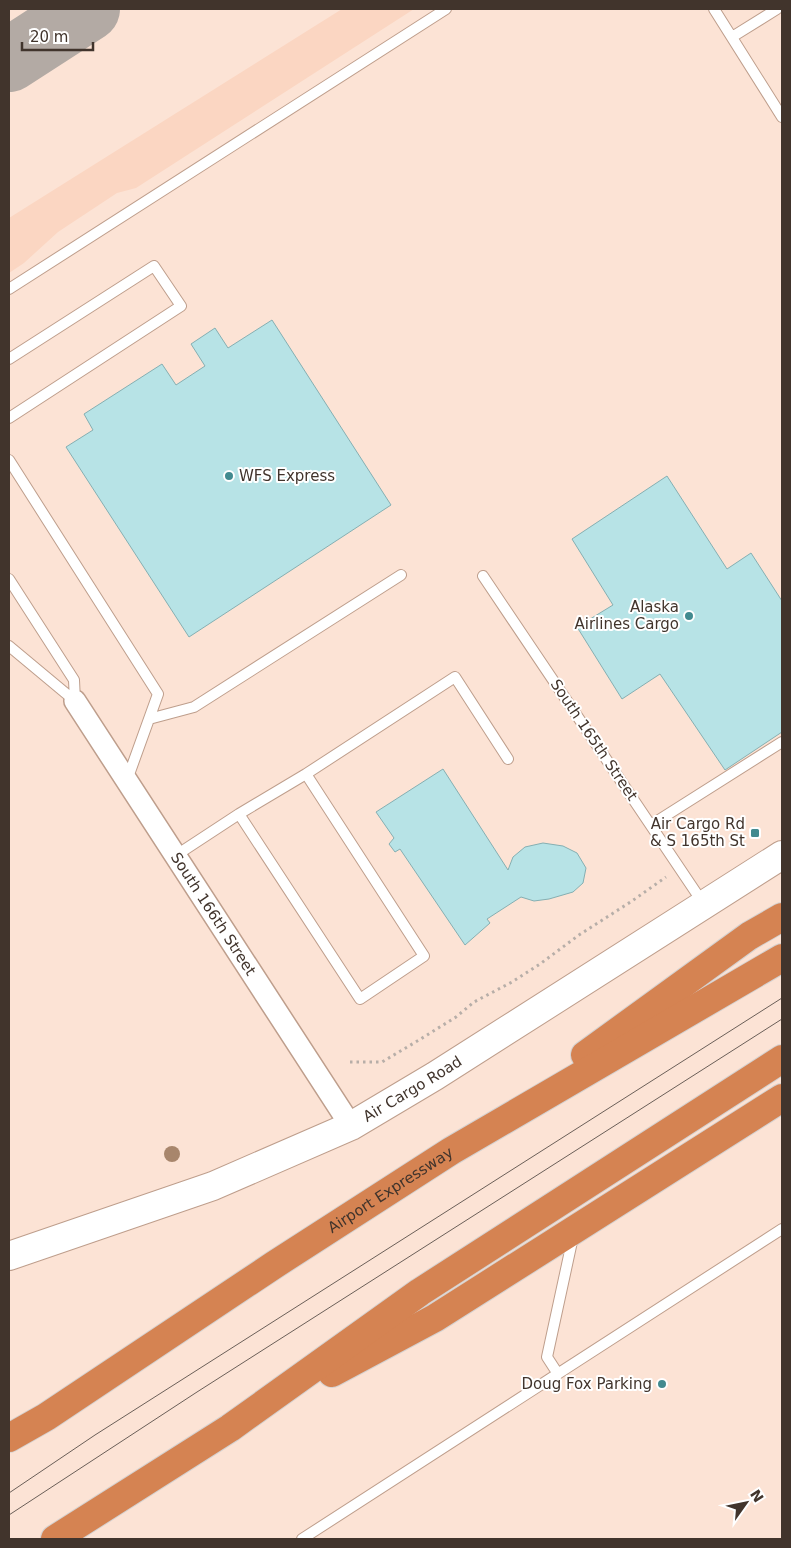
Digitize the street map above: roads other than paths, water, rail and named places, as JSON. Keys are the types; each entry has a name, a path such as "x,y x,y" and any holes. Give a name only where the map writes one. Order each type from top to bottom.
{"highway":[{"path":"451,1151 750,936 782,917"},
{"name":"Airport Expressway","path":"9,1438 46,1417 274,1265 451,1151 782,958"},
{"path":"55,1539 230,1428 420,1292 782,1059"},
{"path":"230,1428 435,1318 782,1098"},
{"path":"9,1450 46,1417"}],"street":[{"name":"South 166th Street","path":"75,701 351,1126"},
{"name":"Air Cargo Road","path":"9,1256 213,1186 351,1126 435,1076 782,856"}],"lane":[{"path":"9,289 446,9"},
{"path":"714,9 782,117"},
{"path":"732,37 777,9"},
{"path":"9,359 154,266 181,306 9,418"},
{"path":"9,460 158,694 126,781"},
{"path":"149,719 194,707 402,575"},
{"name":"South 165th Street","path":"483,576 704,905"},
{"path":"9,579 74,680 75,701"},
{"path":"9,646 75,701"},
{"path":"175,856 455,677 508,759"},
{"path":"651,825 782,742"},
{"path":"239,814 360,999 424,956 306,774"},
{"path":"558,1374 548,1358 575,1228"},
{"path":"302,1539 782,1229"}],"tram line":[{"path":"9,1493 95,1435 782,998"},
{"path":"9,1515 197,1392 782,1019"}],"place":[{"name":"WFS Express","path":"229,476"},
{"name":"Alaska Airlines Cargo","path":"689,616"},
{"name":"Air Cargo Rd & S 165th St","path":"755,833"},
{"name":"Doug Fox Parking","path":"662,1384"}]}
